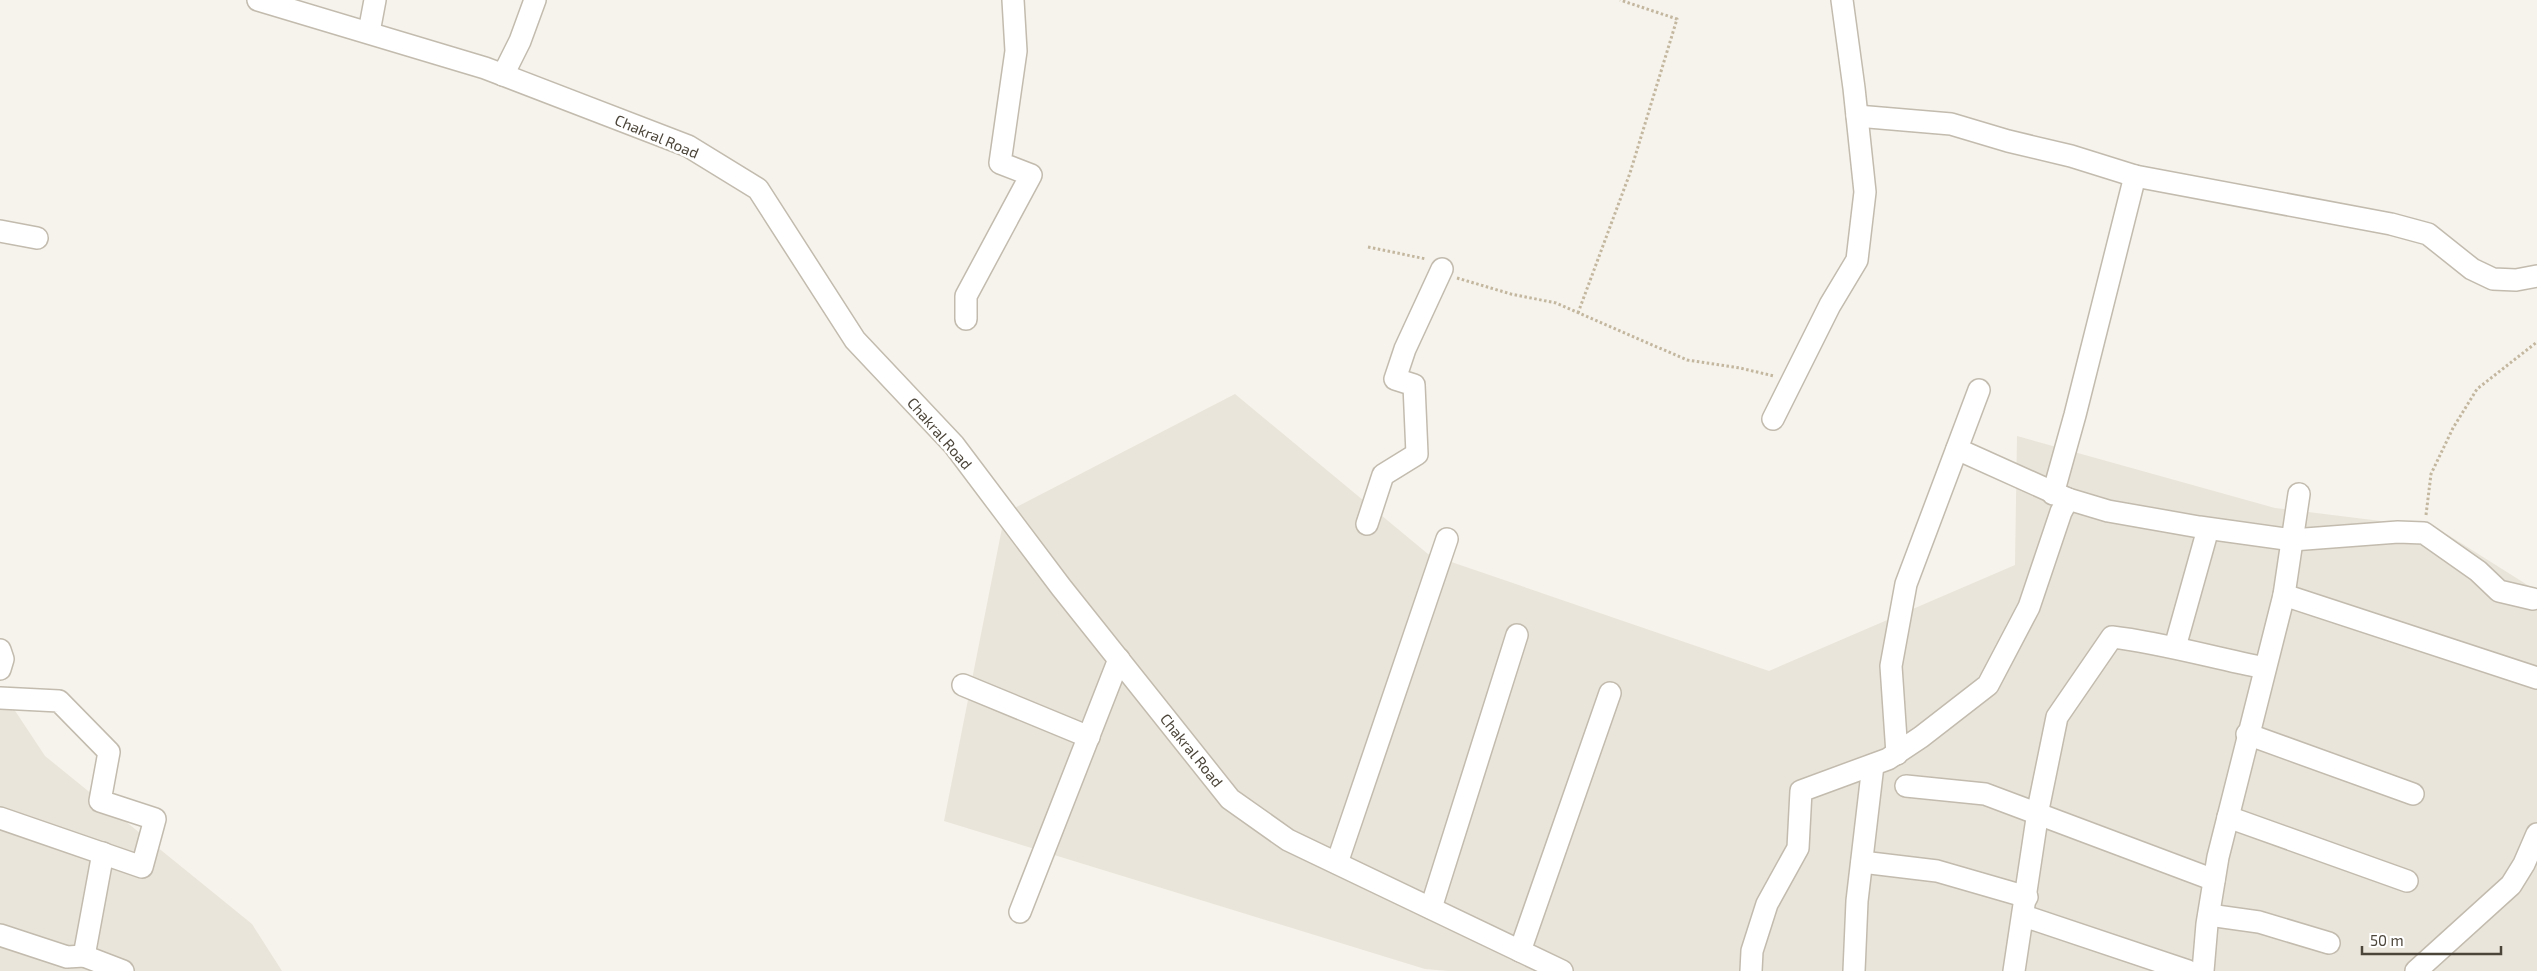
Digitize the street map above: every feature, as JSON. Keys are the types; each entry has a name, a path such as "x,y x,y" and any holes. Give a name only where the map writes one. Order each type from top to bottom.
{"street":[{"name":"Chakral Road","path":"258,0 369,32 503,75 688,146 758,189 855,340 954,445 1061,587 1230,799 1288,840 1562,971"},
{"path":"369,32 375,0"},
{"path":"503,75 520,41 535,0"},
{"path":"966,319 966,296 1031,175 1000,163 1016,51 1013,0"},
{"path":"1773,419 1830,305 1857,260 1865,192 1842,0"},
{"path":"1857,116 1951,124 2008,141 2071,156 2135,176 2391,224 2428,234 2472,270 2493,279 2516,280 2537,276"},
{"path":"1751,971 1752,951 1767,904 1798,848 1802,791 1873,765 1897,754 1988,685 2029,607 2061,512 2060,496 2075,415 2135,176"},
{"path":"0,231 37,238"},
{"path":"1368,524 1384,475 1417,454 1414,385 1396,379 1405,349 1442,269"},
{"path":"1897,754 1891,666 1906,584 1979,390"},
{"path":"1957,450 2060,496 2108,510 2208,529 2292,540 2398,532 2424,533 2478,571 2500,591 2533,599"},
{"path":"2203,971 2214,880 2247,734 2284,595 2299,494"},
{"path":"2176,647 2208,529"},
{"path":"1337,863 1447,539"},
{"path":"2284,595 2537,678"},
{"path":"1431,908 1517,635"},
{"path":"2014,971 2038,813 2057,717 2112,637 2176,647 2213,658 2265,668"},
{"path":"0,650 3,659 0,669"},
{"path":"1020,912 1119,659"},
{"path":"963,685 1089,736"},
{"path":"1520,951 1610,693"},
{"path":"0,698 58,701 109,752 100,801 156,819 142,867 0,818"},
{"path":"2247,734 2413,794"},
{"path":"1854,971 1862,862 1873,765"},
{"path":"1906,786 1986,794 2214,880"},
{"path":"2228,816 2407,881"},
{"path":"2416,971 2511,885 2524,864 2537,834"},
{"path":"84,956 103,853"},
{"path":"1862,862 1936,871 2188,971"},
{"path":"2209,915 2259,922 2329,943"},
{"path":"0,935 67,957 84,956 123,971"}],"path":[{"path":"1578,313 1630,173 1677,19 1620,0"},
{"path":"1368,247 1428,260 1458,279 1556,303 1687,360 1740,368 1792,381"},
{"path":"2424,533 2431,474 2453,428 2477,389 2537,342"}],"shaded area":[{"path":"1235,394 1428,554 1769,671 2015,565 2017,436 2275,508 2437,528 2537,591 2537,971 1448,971 1425,969 944,821 1005,513"},
{"path":"0,688 45,756 252,924 282,971 0,971"}]}
